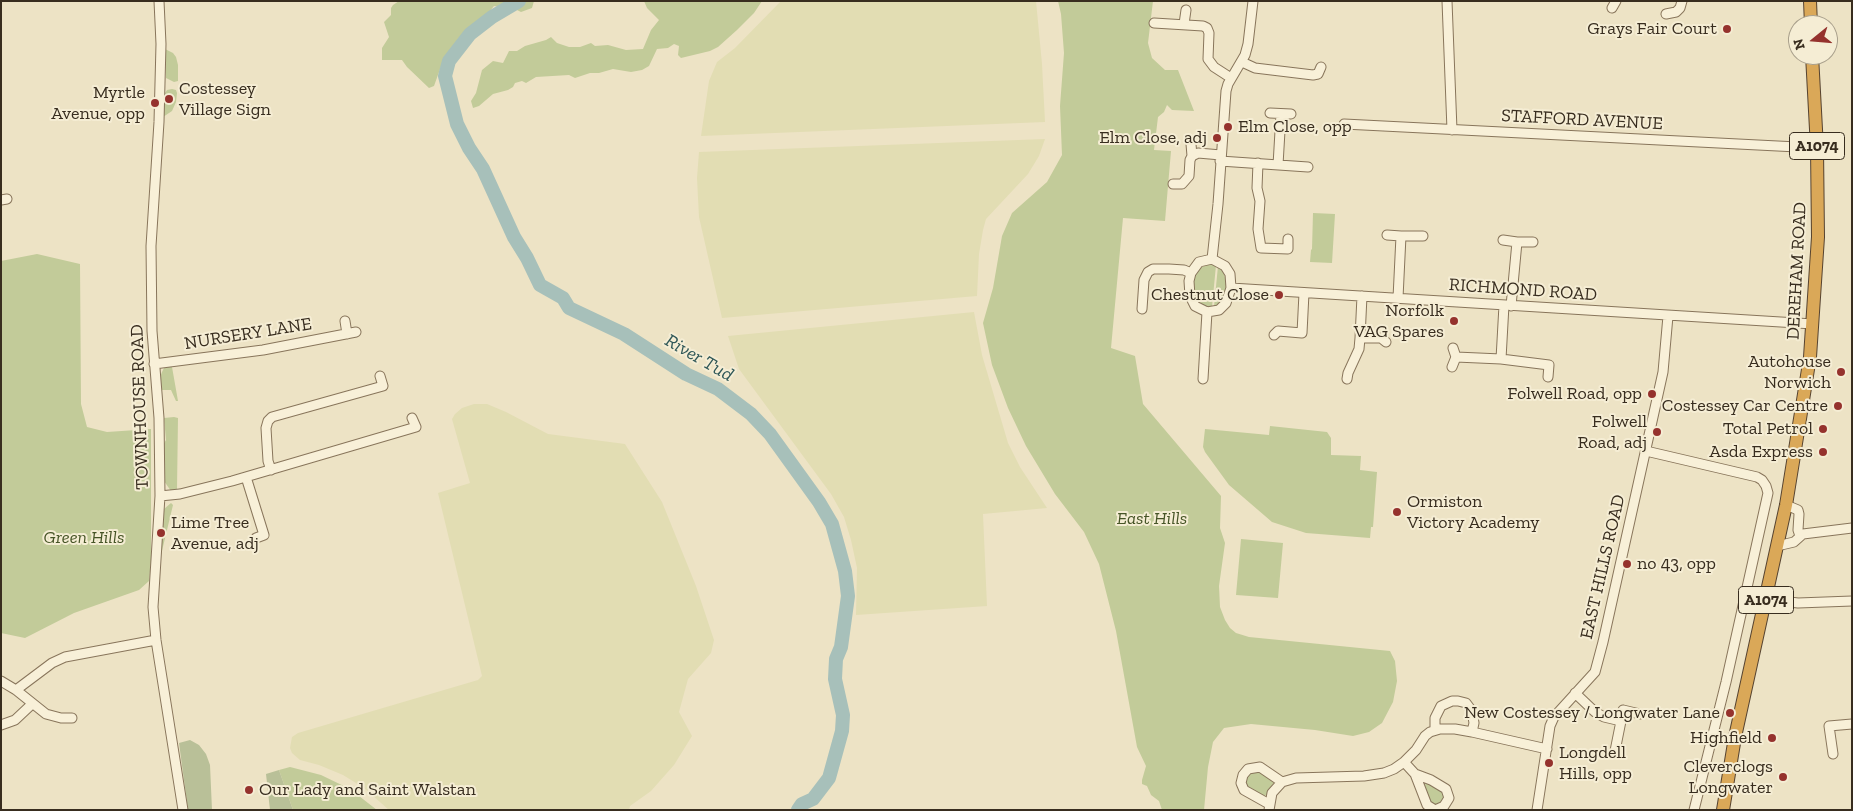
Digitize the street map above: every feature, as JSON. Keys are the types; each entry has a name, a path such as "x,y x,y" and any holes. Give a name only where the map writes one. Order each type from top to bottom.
{"highway":[{"path":"1810,1 1811,15"},
{"name":"DEREHAM ROAD","path":"1723,810 1735,738 1786,505 1801,417 1813,324 1818,237 1817,148 1813,65"}],"street":[{"name":"TOWNHOUSE ROAD","path":"159,1 161,44 159,122 151,246 152,330 159,426 160,496 153,607 156,640 183,810"},
{"path":"1212,259 1226,91 1231,78 1242,62 1248,44 1253,1"},
{"path":"1448,1 1452,130"},
{"path":"1666,14 1676,12 1680,8 1682,1"},
{"path":"1184,24 1186,10"},
{"path":"1154,23 1184,24 1207,28 1209,33 1208,59 1214,66 1231,78"},
{"path":"1242,62 1255,68 1313,75 1318,74 1321,67"},
{"path":"1270,113 1291,114"},
{"path":"1278,165 1282,114"},
{"name":"STAFFORD AVENUE","path":"1344,124 1817,148"},
{"path":"1173,184 1182,184 1189,176 1192,156 1191,144"},
{"path":"1192,156 1198,154 1258,163 1308,167"},
{"path":"1258,163 1257,188 1260,201 1258,229 1261,248 1288,253 1288,239"},
{"path":"1387,235 1423,236"},
{"path":"1398,298 1401,236"},
{"path":"1503,240 1533,242"},
{"path":"1501,359 1516,242"},
{"path":"1212,259 1225,266 1230,274 1231,288 1226,303 1219,310 1207,312 1196,306 1190,296 1189,281 1191,273 1199,262 1212,259"},
{"path":"1142,309 1144,280 1148,272 1153,269 1169,269 1184,270 1191,273"},
{"name":"RICHMOND ROAD","path":"1231,288 1813,324"},
{"path":"1274,334 1278,332 1302,333 1304,293"},
{"path":"1347,379 1360,349 1362,296"},
{"path":"1202,379 1207,312"},
{"name":"EAST HILLS ROAD","path":"1537,810 1550,726 1554,717 1595,672 1603,642 1663,372 1668,316"},
{"name":"NURSERY LANE","path":"154,364 263,350 352,333 345,322"},
{"path":"1360,338 1381,338 1386,342"},
{"path":"1452,367 1456,358 1453,348"},
{"path":"1456,358 1501,359 1559,366"},
{"path":"1548,377 1549,365"},
{"path":"271,470 268,461 266,428 268,421 272,417 383,386 380,376"},
{"path":"160,496 180,494 246,477 416,427"},
{"path":"1646,451 1762,480 1768,493 1726,682 1694,810"},
{"path":"246,477 264,535"},
{"path":"1786,505 1798,510 1800,514 1798,530 1800,536"},
{"path":"1777,546 1794,542 1800,536 1812,532 1852,528"},
{"path":"1766,599 1798,603 1852,601"},
{"path":"16,690 52,662 65,657 156,640"},
{"path":"1,681 16,690 46,714 61,718 72,718"},
{"path":"1575,693 1595,712 1604,717 1621,721"},
{"path":"1436,730 1435,718 1441,706 1452,701 1458,701 1466,703 1472,711 1474,723 1472,732"},
{"path":"1,725 16,720 32,704"},
{"path":"1615,751 1624,710 1640,714"},
{"path":"1833,754 1829,722 1852,724"},
{"path":"1282,782 1260,768 1248,769 1243,775 1241,783 1244,790 1269,807 1272,793 1282,782 1296,778 1379,774 1394,769 1416,750 1426,736 1444,728 1472,732 1547,750"},
{"path":"1404,762 1414,774"}],"shaded area":[{"path":"781,1 1036,1 1045,122 701,136 709,81 717,62 735,48"},
{"path":"1045,139 1039,156 1028,174 986,219 979,254 977,296 722,318 699,217 697,178 699,152"},
{"path":"974,312 982,355 1008,443 1020,467 1047,508 983,514 987,606 856,615 857,568 844,517 831,494 739,369 728,336"},
{"path":"474,404 487,404 548,434 625,444 662,502 696,586 714,640 711,653 688,679 679,712 692,736 674,765 651,791 630,806 629,810 389,810 364,788 343,775 319,765 300,760 292,753 290,748 292,737 298,733 478,680 482,676 438,493 470,483 452,419 462,408"}],"green space":[{"path":"399,1 534,1 532,8 521,12 515,9 494,6 481,22 466,32 444,58 434,86 429,88 402,60 382,60 382,48 389,37 384,22 391,15 393,5"},
{"path":"644,1 762,1 754,13 737,30 718,47 710,51 681,58 678,55 679,46 674,44 668,48 657,49 649,66 642,70 631,72 613,69 575,78 569,75 536,77 526,83 522,81 515,83 508,90 493,94 479,106 473,108 471,101 476,93 482,70 493,61 503,63 509,51 517,51 525,46 551,37 557,43 569,47 580,47 591,43 595,46 608,45 626,50 643,49 651,30 659,20 647,8"},
{"name":"East Hills","path":"1058,1 1153,1 1148,43 1152,58 1165,70 1178,70 1194,111 1172,110 1167,105 1164,112 1158,117 1154,150 1171,151 1165,221 1123,218 1111,348 1135,356 1143,404 1221,496 1220,528 1225,543 1219,586 1220,607 1225,620 1236,633 1249,637 1390,651 1395,661 1397,681 1393,702 1382,723 1369,732 1353,736 1315,730 1251,724 1224,728 1213,742 1208,767 1204,810 1162,810 1159,801 1151,795 1147,786 1142,784 1146,766 1137,747 1116,631 1099,564 1084,532 1055,494 1026,446 1008,408 992,365 983,323 993,288 1002,236 1012,213 1047,182 1062,155 1060,106 1064,53"},
{"path":"165,49 176,57 178,81 174,82 166,78"},
{"path":"167,90 176,90 177,93 176,102 172,111 163,117 165,93"},
{"path":"1313,213 1335,214 1332,263 1310,262"},
{"name":"Green Hills","path":"37,254 80,264 81,404 87,427 107,432 151,429 151,561 149,581 139,590 74,613 25,638 1,633 1,261"},
{"path":"1209,264 1216,265 1212,307 1207,308 1196,299 1193,287 1195,274 1200,268"},
{"path":"1218,266 1224,273 1227,288 1222,301 1214,307"},
{"path":"172,367 178,401 176,401 171,390 161,390 160,377 164,368"},
{"path":"164,418 178,418 177,489 171,491 164,481 163,445 166,440"},
{"path":"1270,426 1327,432 1331,438 1331,455 1361,456 1360,470 1377,472 1373,527 1371,527 1370,538 1306,533 1272,522 1229,485 1203,447 1205,429 1269,435"},
{"path":"171,503 173,505 161,555 158,558 164,509"},
{"path":"1241,539 1283,543 1278,598 1236,595"},
{"path":"190,740 199,745 206,754 210,765 212,810 188,810 179,743"},
{"path":"290,767 321,775 350,789 377,810 293,810 279,770"},
{"path":"279,770 293,810 270,810 266,774"},
{"path":"1259,770 1272,778 1274,782 1267,795 1264,796 1248,789 1245,780 1248,773"},
{"path":"1427,782 1445,793 1444,801 1436,806 1430,804 1423,787"}],"waterway":[{"name":"River Tud","path":"519,1 492,17 470,34 449,61 445,76 457,124 469,148 483,169 514,237 540,285 563,298 569,308 624,334 686,374 718,389 751,414 770,434 819,502 832,524 845,571 848,596 841,647 836,659 835,679 843,715 842,731 829,778 813,799 802,804 798,810"}],"place":[{"name":"Grays Fair Court","path":"1727,29"},
{"name":"Costessey Village Sign","path":"169,99"},
{"name":"Myrtle Avenue, opp","path":"155,103"},
{"name":"Elm Close, opp","path":"1228,127"},
{"name":"Elm Close, adj","path":"1217,138"},
{"name":"Chestnut Close","path":"1279,295"},
{"name":"Norfolk VAG Spares","path":"1454,321"},
{"name":"Autohouse Norwich","path":"1841,372"},
{"name":"Folwell Road, opp","path":"1652,394"},
{"name":"Costessey Car Centre","path":"1838,406"},
{"name":"Total Petrol","path":"1823,429"},
{"name":"Folwell Road, adj","path":"1657,432"},
{"name":"Asda Express","path":"1823,452"},
{"name":"Ormiston Victory Academy","path":"1397,512"},
{"name":"Lime Tree Avenue, adj","path":"161,533"},
{"name":"no 43, opp","path":"1627,564"},
{"name":"New Costessey / Longwater Lane","path":"1730,713"},
{"name":"Highfield","path":"1772,738"},
{"name":"Longdell Hills, opp","path":"1549,763"},
{"name":"Cleverclogs Longwater","path":"1783,777"},
{"name":"Our Lady and Saint Walstan","path":"249,790"}]}
